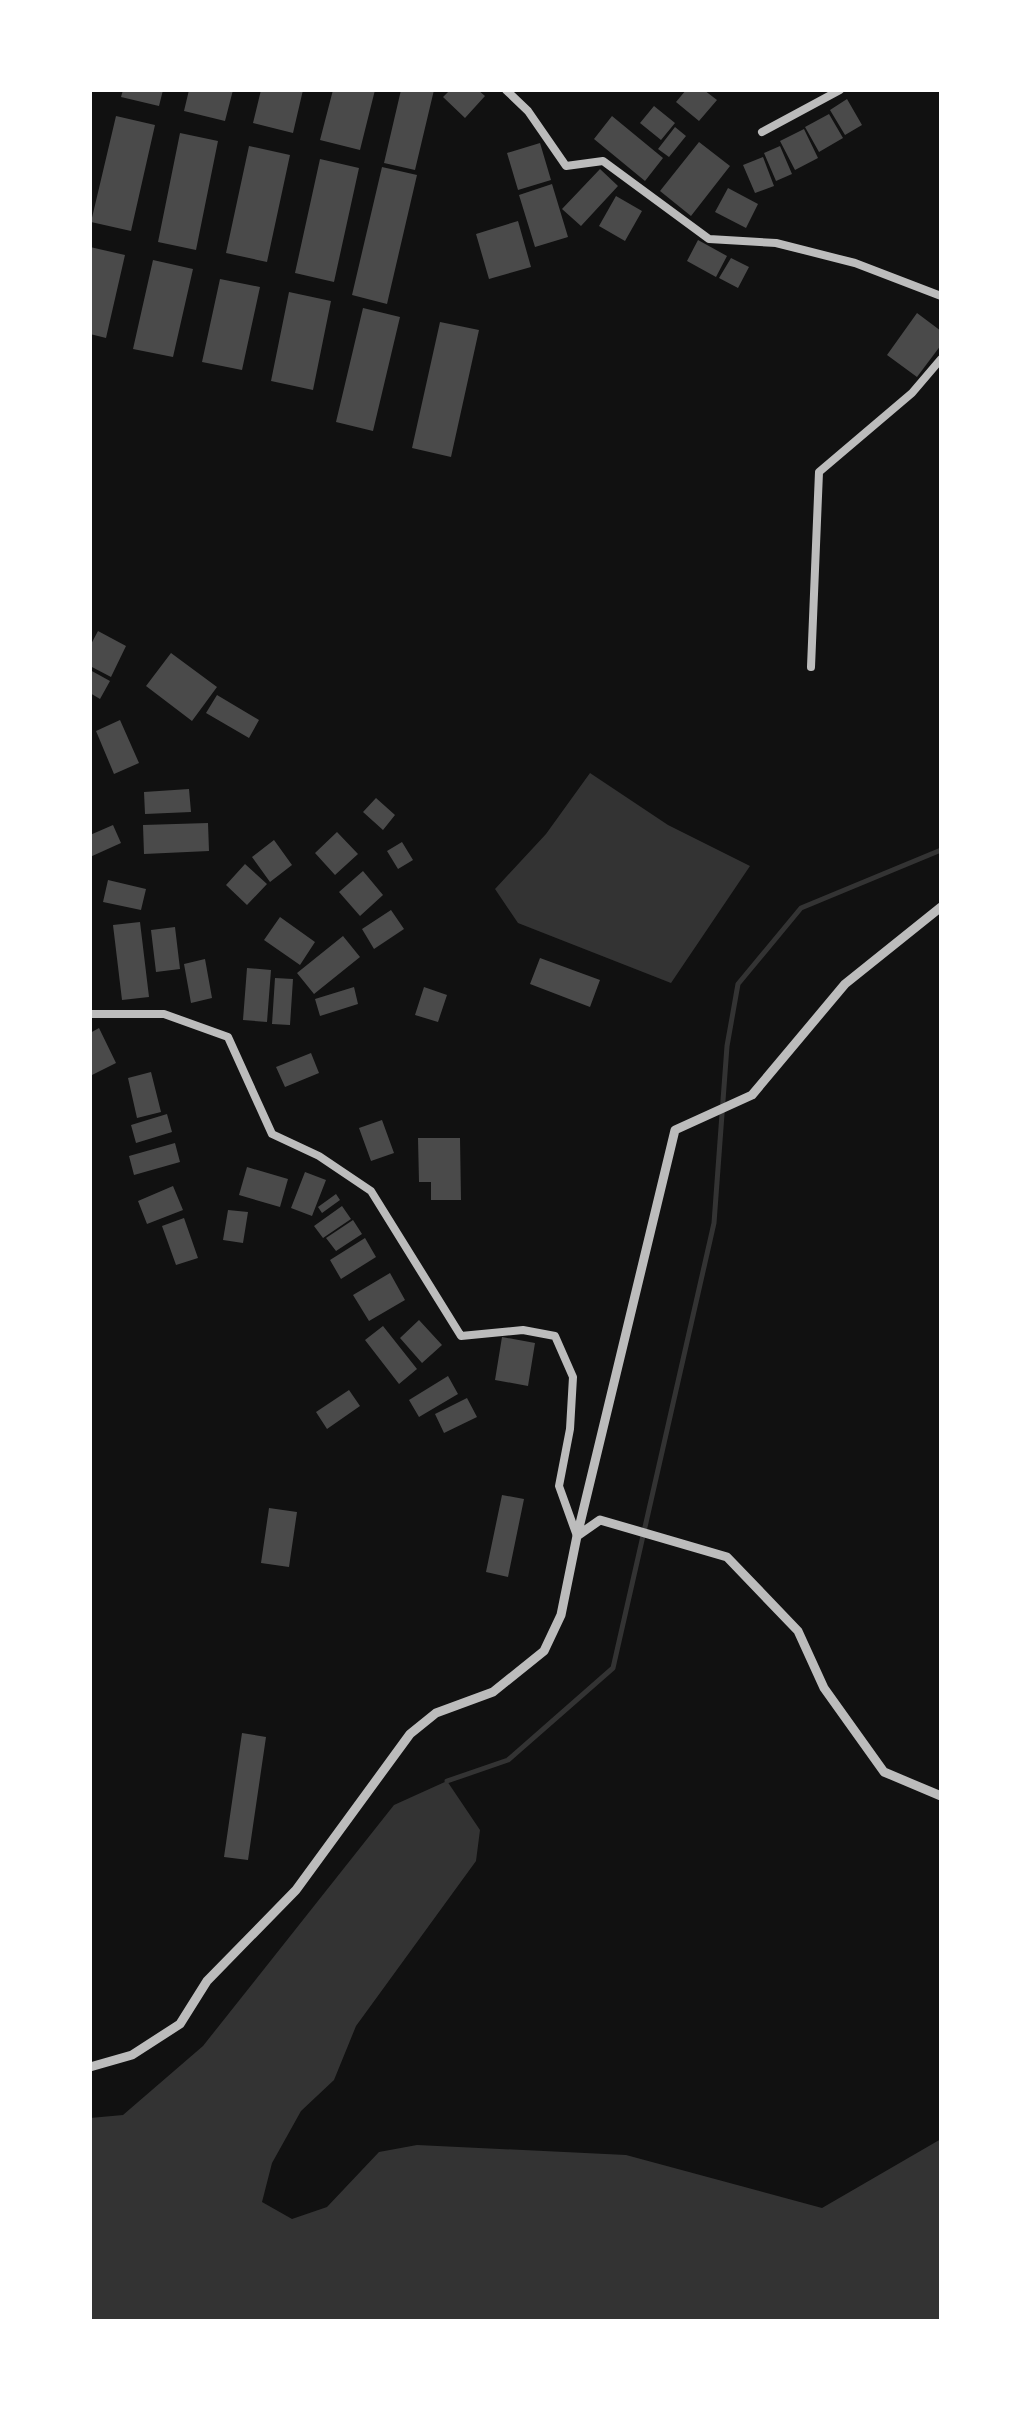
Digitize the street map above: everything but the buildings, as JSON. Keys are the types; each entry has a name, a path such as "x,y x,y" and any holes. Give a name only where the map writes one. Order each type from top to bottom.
{"street":[{"path":"506,90 528,111 566,166 603,161 709,239 789,247 855,263 941,296"},
{"path":"762,132 840,90"},
{"path":"811,667 819,472 912,393 941,359"},
{"path":"90,2067 132,2055 180,2024 207,1981 296,1890 410,1734 436,1713 493,1692 544,1651 561,1615 577,1536 675,1130 752,1095 845,984 931,911 941,907"},
{"path":"90,1014 164,1014 228,1037 272,1134 319,1156 371,1191 461,1336 523,1330 555,1336 573,1377 570,1429 559,1486 577,1536"},
{"path":"577,1536 600,1520 727,1557 798,1631 824,1688 884,1772 941,1796"}],"shaded area":[{"path":"590,773 668,825 750,866 671,983 518,923 495,889 546,834"},
{"path":"447,1781 480,1830 476,1861 356,2026 334,2080 301,2111 272,2163 262,2202 292,2219 327,2207 379,2152 417,2145 626,2155 822,2208 941,2139 941,2321 90,2321 90,2118 123,2115 203,2046 394,1805"}],"waterway":[{"path":"447,1781 508,1760 613,1668 714,1223 727,1046 738,984 801,908 941,850"}]}
